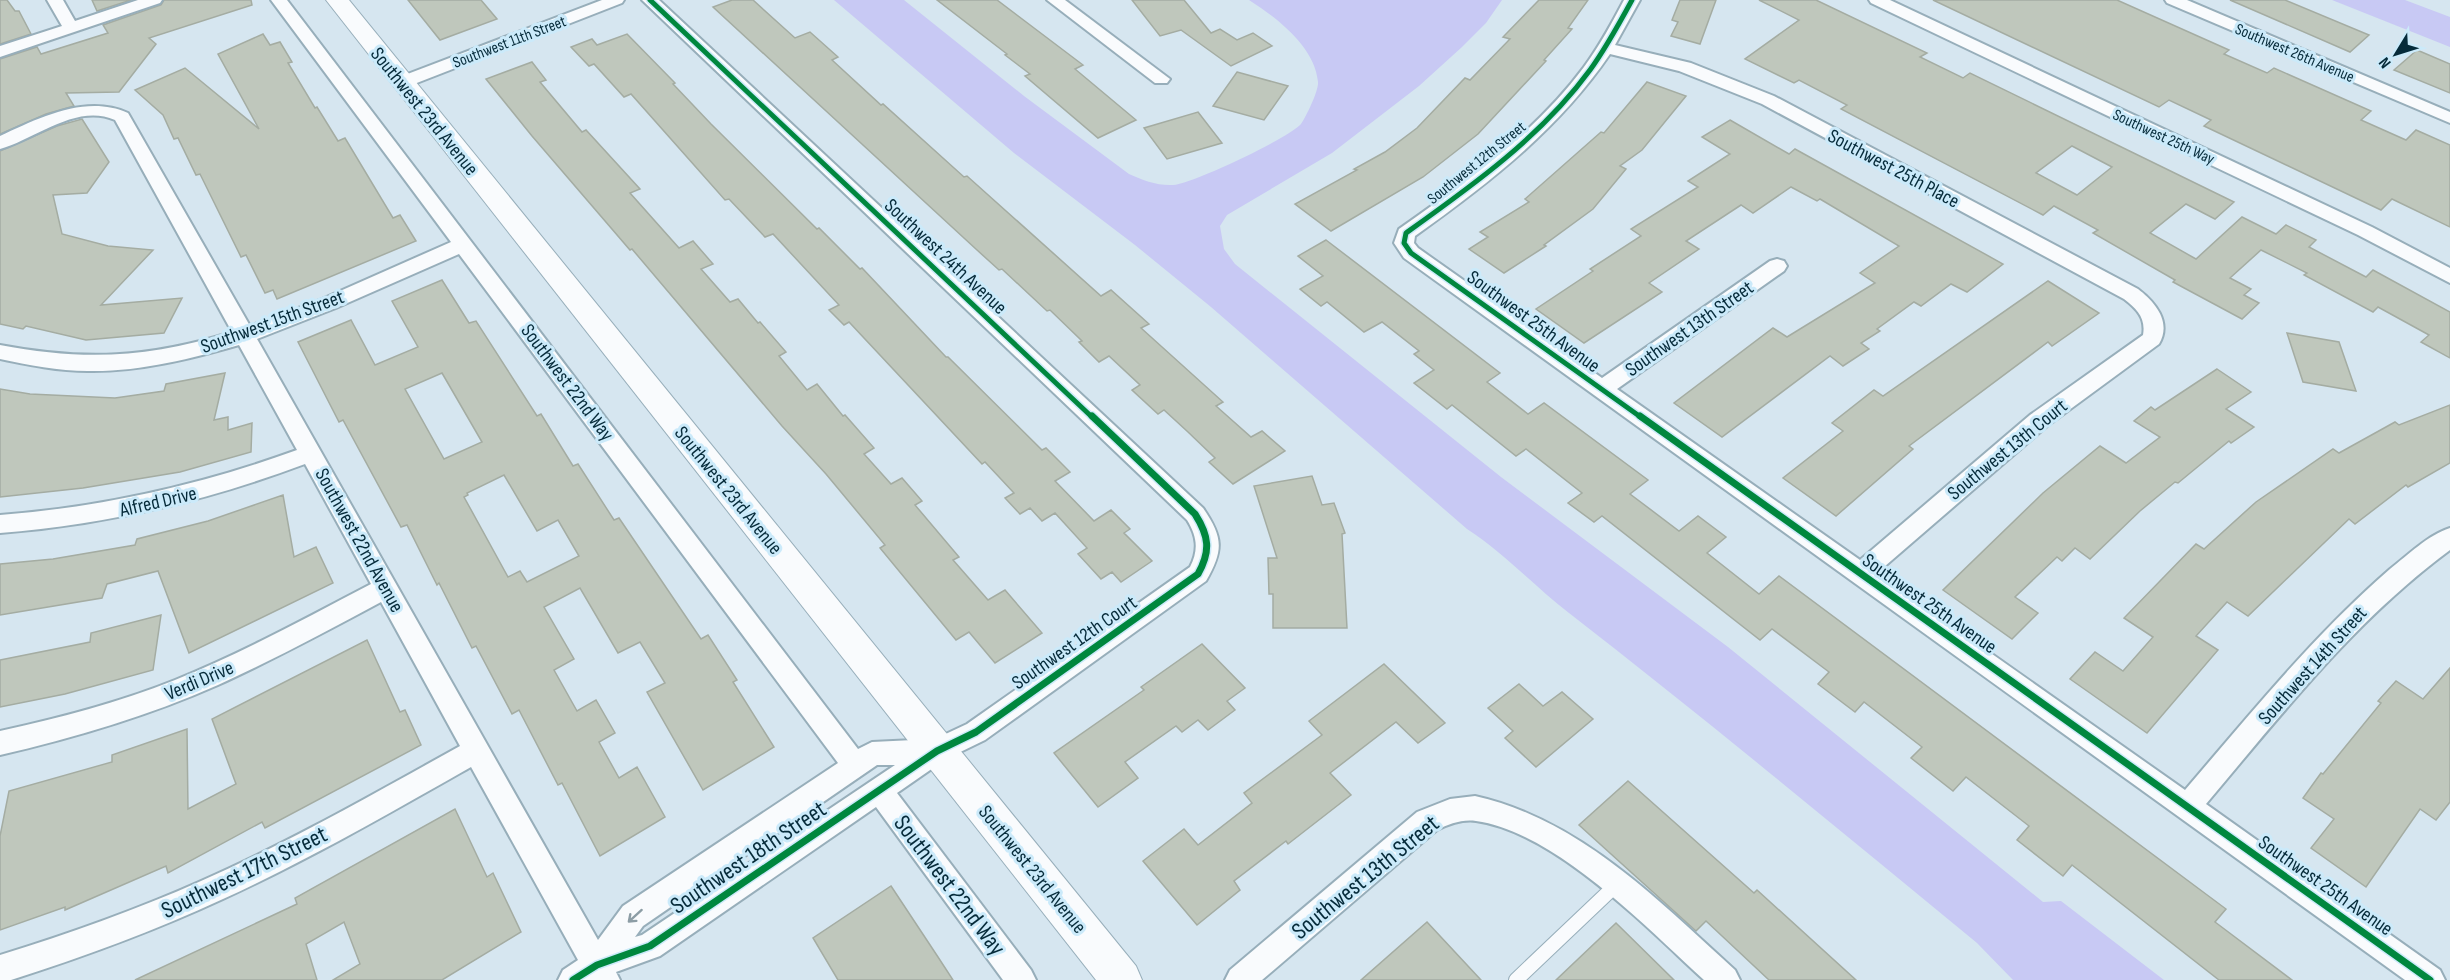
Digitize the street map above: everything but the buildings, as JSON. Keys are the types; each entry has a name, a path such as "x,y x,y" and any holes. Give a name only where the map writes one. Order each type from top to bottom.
{"street":[{"path":"55,0 71,28"},
{"path":"0,52 154,0"},
{"name":"Southwest 22nd Way","path":"279,0 855,765"},
{"name":"Southwest 23rd Avenue","path":"337,0 1122,980"},
{"name":"Southwest 11th Street","path":"403,82 616,0"},
{"name":"Southwest 24th Avenue","path":"650,0 1195,514 1205,528 1209,543"},
{"path":"1055,0 1161,79"},
{"name":"Southwest 12th Street","path":"1411,253 1404,243 1406,233 1468,190 1512,155 1573,93 1607,48 1632,0"},
{"name":"Southwest 25th Way","path":"1876,0 2365,231 2450,276"},
{"name":"Southwest 26th Avenue","path":"2173,0 2450,118"},
{"name":"Southwest 25th Place","path":"1607,48 1685,67 1768,100 2131,294 2153,317 2155,328"},
{"name":"Southwest 22nd Avenue","path":"0,142 86,111 105,110 122,117 477,750 592,975"},
{"name":"Southwest 15th Street","path":"0,352 51,361 109,363 150,359 193,351 245,336 464,244"},
{"name":"Southwest 25th Avenue","path":"1411,253 2430,980"},
{"name":"Southwest 13th Street","path":"1601,389 1777,266"},
{"name":"Southwest 13th Court","path":"1860,574 1982,467 2038,422 2152,339 2155,328"},
{"name":"Alfred Drive","path":"0,524 83,517 154,503 220,485 311,453"},
{"name":"Southwest 14th Street","path":"2187,807 2343,626 2396,577 2450,537"},
{"name":"Southwest 12th Court","path":"937,751 976,732 1198,574 1207,559 1209,543"},
{"name":"Verdi Drive","path":"0,743 48,733 128,709 207,678 257,655 387,587"},
{"name":"Southwest 17th Street","path":"0,969 67,949 139,922 242,877 309,843 477,750"},
{"name":"Southwest 18th Street","path":"592,975 633,916 855,765 872,754 937,751"},
{"name":"Southwest 18th Street","path":"592,975 650,946 937,751"},
{"name":"Southwest 22nd Way","path":"879,790 1021,980"},
{"name":"Southwest 13th Street","path":"1240,980 1414,831 1439,815 1455,810 1474,808 1492,811 1536,827 1616,885"},
{"path":"1616,885 1725,980"}],"lane":[{"path":"1516,980 1616,885"}],"water":[{"path":"834,0 904,0 1024,96 1129,174 1162,185 1173,185 1199,177 1240,159 1293,131 1301,124 1312,103 1318,82 1310,57 1293,35 1271,15 1249,0 1502,0 1486,23 1419,86 1332,153 1227,215 1220,226 1224,249 1235,264 1501,477 1728,647 2043,902 2061,901 2164,980 2013,980 1977,943 1723,735 1556,603 1211,307 1135,245 1014,153"},
{"path":"2332,0 2405,0 2450,17 2450,47"}],"cycle path":[{"path":"573,980 597,965 650,946 937,751 976,732 1198,574 1208,551 1207,537 1195,514 650,0"},
{"path":"1632,0 1590,71 1535,132 1505,159 1406,233 1404,243 1411,253 2430,980"}]}
